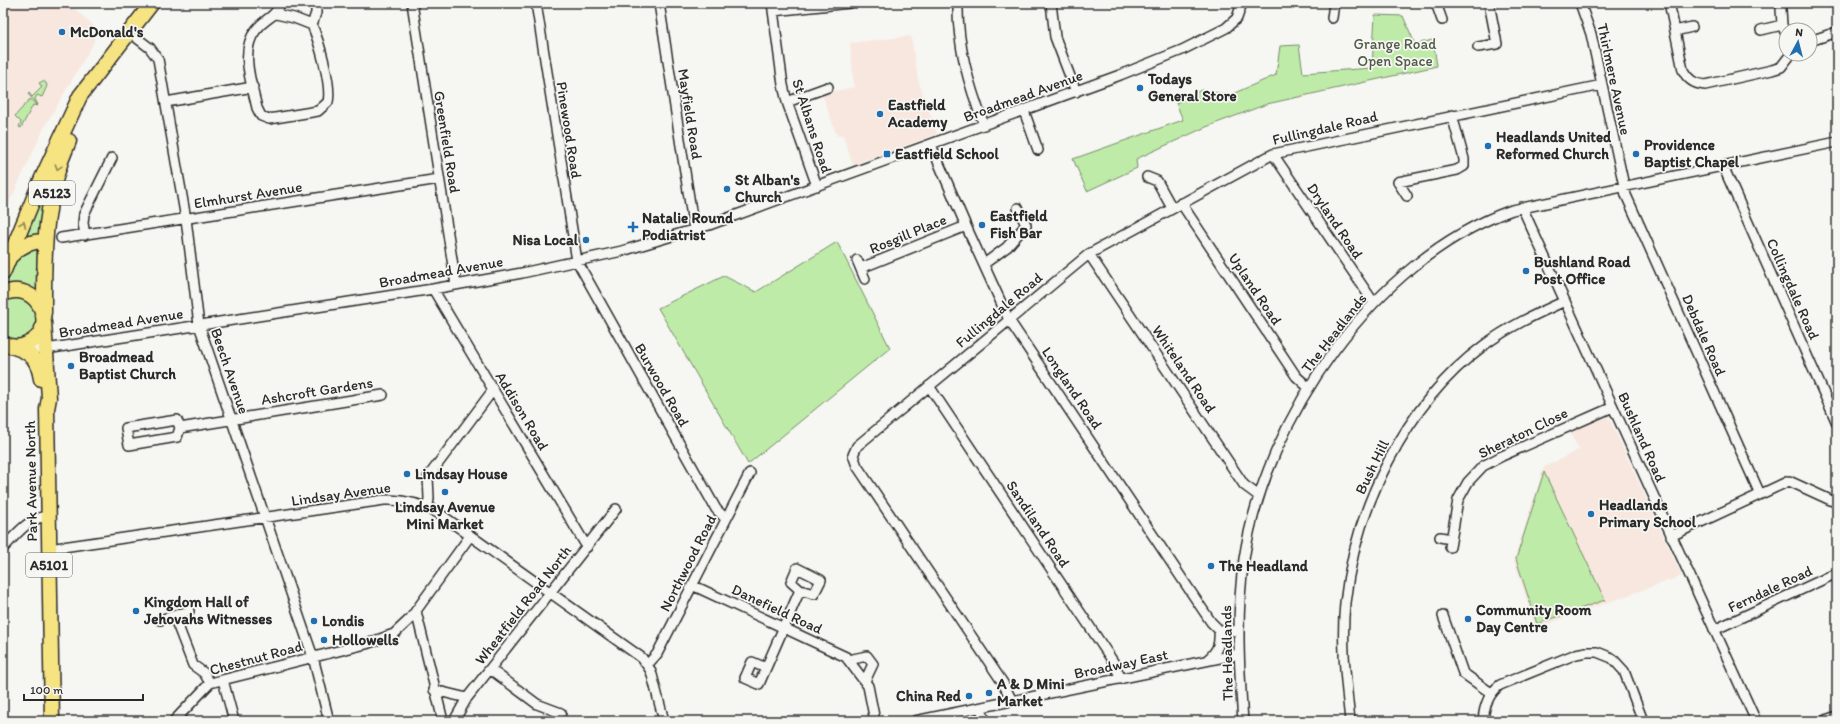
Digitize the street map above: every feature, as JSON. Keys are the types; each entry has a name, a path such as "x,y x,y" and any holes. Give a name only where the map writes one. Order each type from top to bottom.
{"main road":[{"name":"A5123","path":"3,273 42,178 68,119 80,96 152,3"},
{"name":"A5123","path":"44,318 45,228 55,178 62,157 89,96 94,79"},
{"path":"10,257 24,245 36,241 44,241"},
{"path":"3,294 12,291 28,293 40,304 44,318 42,330 31,342 24,346 10,346"},
{"name":"Park Avenue North","path":"44,318 49,398 47,409 52,721"},
{"name":"Park Avenue North","path":"10,346 37,362 47,409"}],"street":[{"path":"281,3 276,14 256,29 249,42 248,57 252,87 258,113 265,118 315,112 324,107 328,102 328,92 319,42 312,25 316,14 316,3"},
{"name":"Greenfield Road","path":"412,3 456,284"},
{"name":"Pinewood Road","path":"536,3 577,261"},
{"name":"Mayfield Road","path":"659,3 694,230"},
{"path":"773,7 850,3"},
{"path":"958,3 959,30 964,62 984,125"},
{"name":"Broadmead Avenue","path":"10,346 46,349 433,288 577,261 694,230 1139,68 1220,32 1235,21 1240,13 1242,3"},
{"path":"1332,18 1334,3"},
{"path":"1436,3 1442,20"},
{"path":"1478,47 1497,44 1489,3"},
{"name":"Thirlmere Avenue","path":"1580,3 1591,34 1623,186"},
{"path":"1051,4 1055,38 1076,92"},
{"name":"St Albans Road","path":"773,7 780,66 787,102 817,186"},
{"path":"1670,7 1686,76 1694,83 1700,84 1772,70 1781,67 1785,62"},
{"path":"1781,9 1782,22"},
{"path":"276,14 312,25"},
{"path":"1761,30 1778,25"},
{"path":"1675,31 1692,27"},
{"name":"Beech Avenue","path":"129,32 150,48 158,59 186,219 199,325 313,657 329,721"},
{"path":"1818,38 1837,32"},
{"name":"Fullingdale Road","path":"1012,701 1003,683 857,466 854,459 854,451 860,443 1089,254 1273,154 1452,115 1602,85"},
{"path":"166,102 252,87"},
{"path":"787,102 828,87"},
{"path":"1024,111 1038,150"},
{"path":"1407,196 1398,182 1457,170 1464,166 1464,159 1452,115"},
{"name":"The Headlands","path":"1243,721 1238,654 1244,558 1259,496 1278,446 1308,388 1339,344 1374,303 1405,274 1436,250 1495,217 1522,207 1837,142"},
{"name":"Longland Road","path":"931,144 966,226 1009,320 1207,615 1219,630"},
{"name":"Dryland Road","path":"1273,154 1374,303"},
{"path":"85,235 84,214 112,158"},
{"name":"Collingdale Road","path":"1723,166 1837,423"},
{"path":"1147,177 1157,181 1172,208"},
{"name":"Elmhurst Avenue","path":"61,238 439,179"},
{"name":"Debdale Road","path":"1623,186 1760,494"},
{"name":"Upland Road","path":"1181,203 1296,376 1308,388"},
{"name":"Bushland Road","path":"1522,207 1756,721"},
{"path":"984,264 1007,247 1026,226 1018,208"},
{"name":"Rosgill Place","path":"861,268 966,226"},
{"name":"Whiteland Road","path":"1089,254 1244,485 1259,496"},
{"path":"856,260 865,278"},
{"name":"Burwood Road","path":"577,261 712,502 726,519"},
{"name":"Addison Road","path":"433,288 587,547"},
{"name":"Bush Hill","path":"1350,721 1343,655 1345,604 1355,545 1374,491 1402,438 1428,400 1454,372 1482,347 1500,334 1519,323 1565,301"},
{"name":"Sandiland Road","path":"929,386 1114,663 1121,679"},
{"path":"428,507 428,477 493,390"},
{"name":"Ashcroft Gardens","path":"180,428 383,395"},
{"name":"Sheraton Close","path":"1440,538 1450,543 1458,500 1468,482 1484,466 1502,456 1613,407"},
{"path":"177,420 180,428 178,437 128,445 126,428 177,420"},
{"name":"Northwood Road","path":"648,664 657,654 750,473"},
{"path":"1671,536 1789,481 1837,503"},
{"name":"Lindsay Avenue","path":"49,549 389,500 400,500 428,507 633,651 648,664 654,678 664,721"},
{"name":"Wheatfield Road North","path":"454,721 467,698 616,509"},
{"path":"3,548 27,523 39,517 48,516"},
{"name":"Chestnut Road","path":"174,721 210,683 388,637 402,628 416,611 470,536"},
{"name":"Ferndale Road","path":"1714,630 1837,573"},
{"name":"Danefield Road","path":"692,585 846,657 865,681 875,721"},
{"path":"766,668 785,629 800,590"},
{"path":"160,620 189,611"},
{"path":"416,611 434,690 443,721"},
{"path":"174,616 193,665 204,673 210,683"},
{"path":"1443,616 1463,673 1491,693"},
{"path":"1207,660 1218,649 1220,640 1219,630 1239,631"},
{"path":"1483,721 1485,706 1494,689 1506,682 1576,654 1586,652 1597,652 1612,658 1624,671 1643,721"},
{"name":"Broadway East","path":"914,721 1238,654"},
{"path":"848,660 867,656 874,664 865,681"},
{"path":"490,669 537,704 561,713"},
{"path":"224,680 234,721"},
{"path":"434,690 467,698"},
{"path":"981,708 985,721"},
{"path":"1824,721 1837,716"}],"shaded area":[{"path":"3,3 68,3 96,28 94,42 45,126 3,216"},
{"name":"Eastfield Academy","path":"911,36 918,80 937,134 853,165 843,135 837,136 822,94 854,87 850,43"},
{"name":"Headlands Primary School","path":"1604,417 1609,418 1682,576 1536,628 1514,561 1544,467 1579,450 1570,433"}],"green space":[{"name":"Grange Road Open Space","path":"1375,15 1403,16 1415,44 1433,40 1437,66 1267,104 1206,127 1136,159 1137,168 1087,191 1073,159 1183,120 1176,103 1201,90 1230,95 1276,75 1280,46 1299,45 1303,73 1372,68"},
{"path":"43,81 47,86 42,97 37,95 35,99 38,105 28,94 29,93 32,97 42,87 39,83"},
{"path":"30,99 38,106 33,105 21,128 19,127 21,122 15,116"},
{"path":"46,178 50,179 38,237 23,241"},
{"path":"837,242 890,348 748,464 658,308 724,276 756,292"},
{"path":"37,245 38,295 4,289 3,286 22,251"},
{"path":"15,296 32,304 35,313 35,328 32,334 21,340 3,338 3,299"},
{"path":"1544,472 1605,600 1537,624 1516,559"}],"place":[{"name":"McDonald's","path":"62,32"},
{"name":"Todays General Store","path":"1140,88"},
{"name":"Eastfield Academy","path":"880,114"},
{"name":"Headlands United Reformed Church","path":"1488,146"},
{"name":"Eastfield School","path":"887,154"},
{"name":"Providence Baptist Chapel","path":"1636,154"},
{"name":"St Alban's Church","path":"727,189"},
{"name":"Eastfield Fish Bar","path":"982,225"},
{"name":"Natalie Round Podiatrist","path":"633,227"},
{"name":"Nisa Local","path":"586,240"},
{"name":"Bushland Road Post Office","path":"1526,271"},
{"name":"Broadmead Baptist Church","path":"71,366"},
{"name":"Lindsay House","path":"407,474"},
{"name":"Lindsay Avenue Mini Market","path":"445,492"},
{"name":"Headlands Primary School","path":"1591,514"},
{"name":"The Headland","path":"1211,566"},
{"name":"Kingdom Hall of Jehovahs Witnesses","path":"136,611"},
{"name":"Community Room Day Centre","path":"1468,619"},
{"name":"Londis","path":"314,621"},
{"name":"Hollowells","path":"324,640"},
{"name":"A & D Mini Market","path":"989,693"},
{"name":"China Red","path":"969,696"}]}
